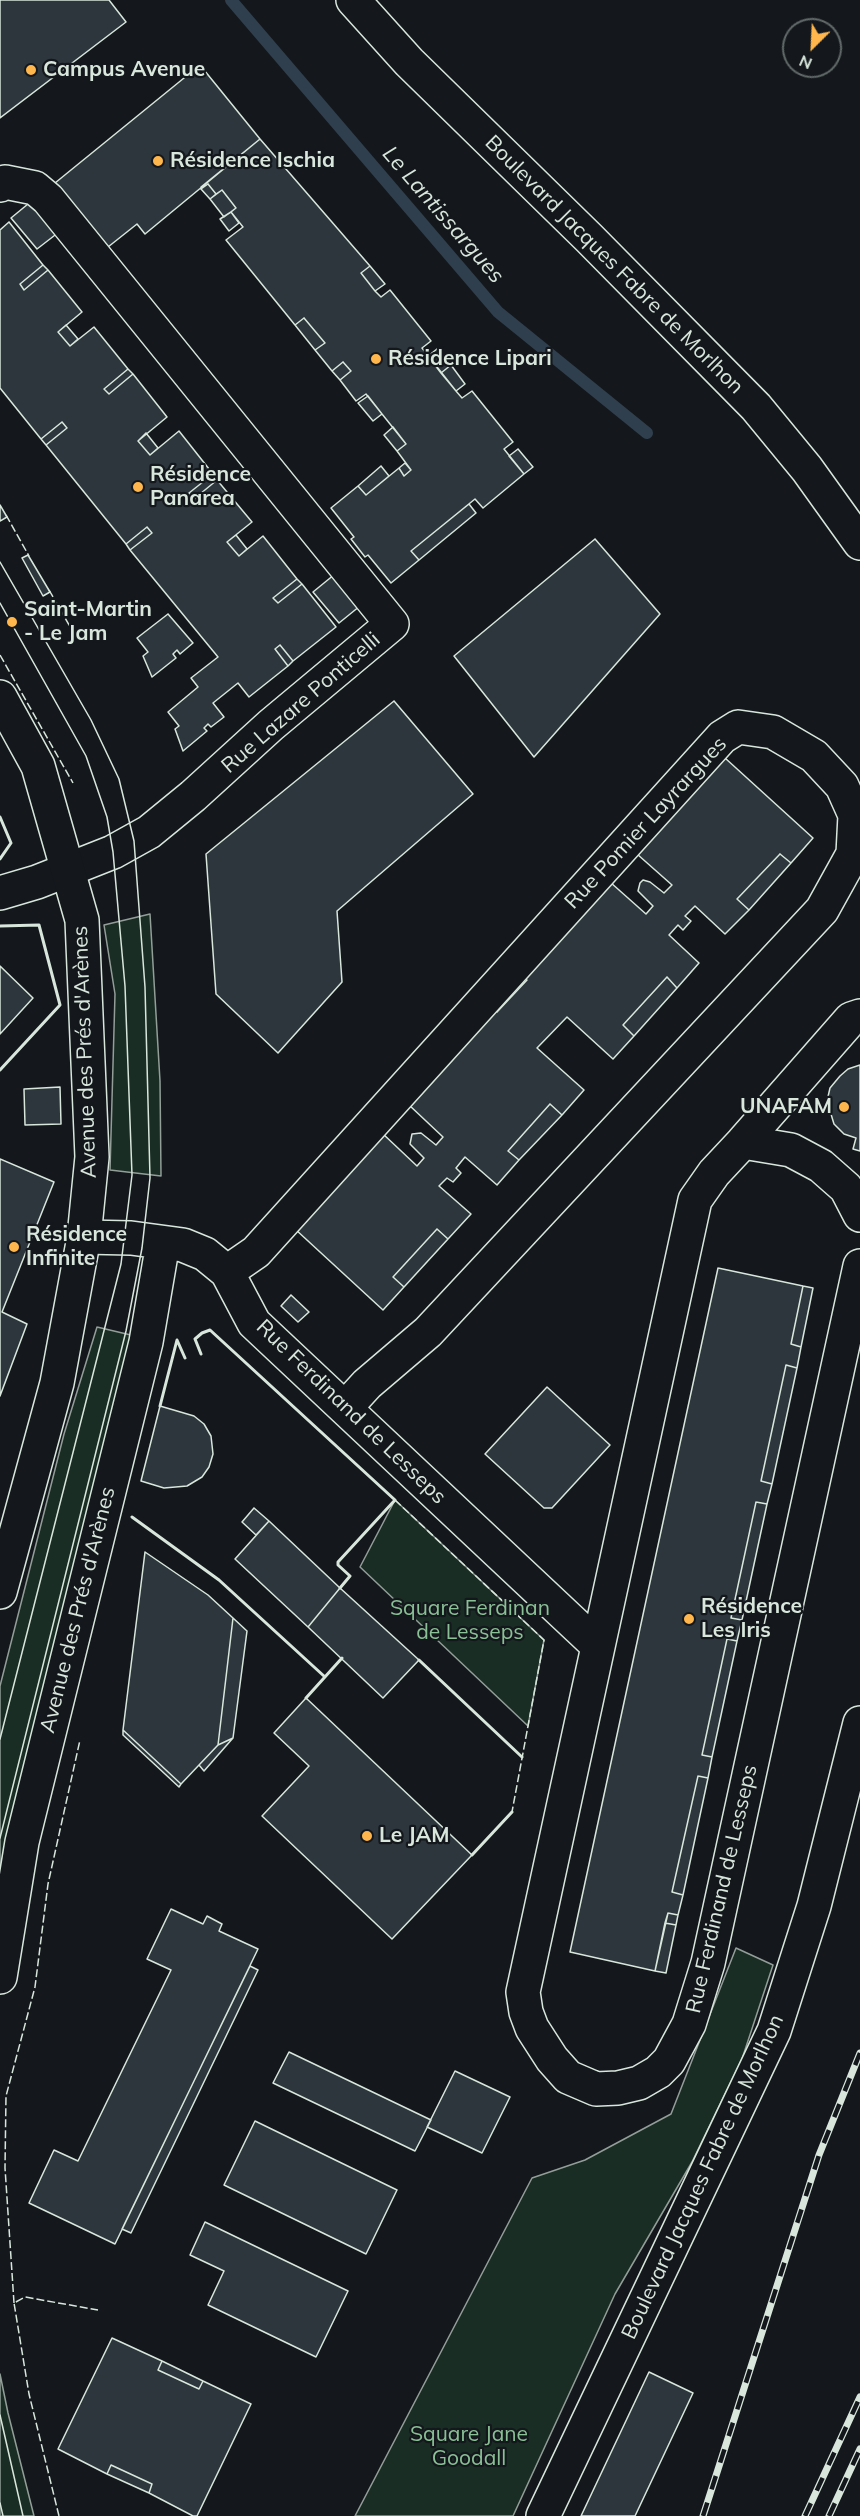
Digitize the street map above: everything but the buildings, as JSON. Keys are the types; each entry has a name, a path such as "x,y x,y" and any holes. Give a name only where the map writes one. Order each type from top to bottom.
{"street":[{"name":"Boulevard Jacques Fabre de Morlhon","path":"353,0 409,62 589,238 756,407 807,469 860,543"},
{"name":"Rue Lazare Ponticelli","path":"0,185 5,182 35,189 48,199 392,624 271,725 193,796 149,832 113,852 0,893"},
{"name":"Avenue des Prés d'Arènes","path":"0,697 38,766 82,920 92,1157 84,1237 57,1383 0,1592"},
{"name":"Rue Pomier Layrargues","path":"227,1272 256,1252 722,737 738,727 773,732 814,756 842,786 855,815 853,854 822,909 428,1332 367,1384 345,1408"},
{"name":"Rue Ferdinand de Lesseps","path":"860,1016 851,1019 714,1173 695,1200 523,1992 526,2012 532,2028 552,2059 568,2077 596,2089 618,2088 639,2083 658,2072 669,2061 689,2024 708,1964 860,1266"},
{"path":"743,1142 791,1150 821,1166 846,1188 860,1215"},
{"name":"Rue Ferdinand de Lesseps","path":"84,1237 183,1245 205,1254 227,1272 254,1323 598,1646"},
{"name":"Avenue des Prés d'Arènes","path":"0,1977 22,1842 146,1342 163,1243"},
{"name":"Boulevard Jacques Fabre de Morlhon","path":"543,2516 774,2031 814,1906 860,1723"}],"green space":[{"path":"150,914 160,1081 161,1176 110,1170 115,994 104,925"},
{"path":"97,1327 135,1336 0,1916 0,1686 64,1434"},
{"name":"Square Ferdinan de Lesseps","path":"395,1500 544,1640 528,1726 360,1567"},
{"name":"Square Jane Goodall","path":"736,1948 773,1965 742,2059 692,2162 615,2294 513,2516 355,2516 532,2178 585,2160 671,2114"},
{"path":"0,2374 8,2413 34,2516 0,2516"}],"waterway":[{"name":"Le Lantissargues","path":"231,0 498,312 647,433"}],"tram line":[{"path":"0,562 91,720 119,779 134,841 145,987 150,1178 142,1248 126,1331 0,1838"},
{"path":"0,603 86,756 107,817 113,852 125,986 132,1175 121,1264 0,1739"},
{"path":"0,2415 23,2516"},
{"path":"0,2503 3,2516"}],"railway":[{"path":"703,2516 819,2155 860,2053"},
{"path":"805,2516 860,2397"},
{"path":"829,2516 860,2449"}],"fence":[{"path":"6,515 29,556"},
{"path":"49,590 76,637"},
{"path":"0,655 73,783"},
{"path":"395,1500 544,1640 512,1812"},
{"path":"14,2303 5,2168 6,2096 35,1987 48,1884 80,1740"},
{"path":"59,2516 29,2394 14,2303 25,2297 98,2310"}],"wall":[{"path":"0,817 11,843 0,859"},
{"path":"0,926 39,925 60,1005 0,1070"},
{"path":"201,1354 195,1339 210,1330 395,1500 338,1562 338,1565 350,1576 340,1588"},
{"path":"160,1406 177,1340 185,1358"},
{"path":"132,1517 219,1580 325,1677"},
{"path":"306,1698 342,1658"},
{"path":"419,1660 522,1757"},
{"path":"472,1855 512,1812"}],"place":[{"name":"Campus Avenue","path":"31,70"},
{"name":"Résidence Ischia","path":"158,161"},
{"name":"Résidence Lipari","path":"376,359"},
{"name":"Résidence Panarea","path":"138,487"},
{"name":"Saint-Martin - Le Jam","path":"12,622"},
{"name":"UNAFAM","path":"844,1107"},
{"name":"Résidence Infinite","path":"14,1247"},
{"name":"Résidence Les Iris","path":"689,1619"},
{"name":"Le JAM","path":"367,1836"}]}
